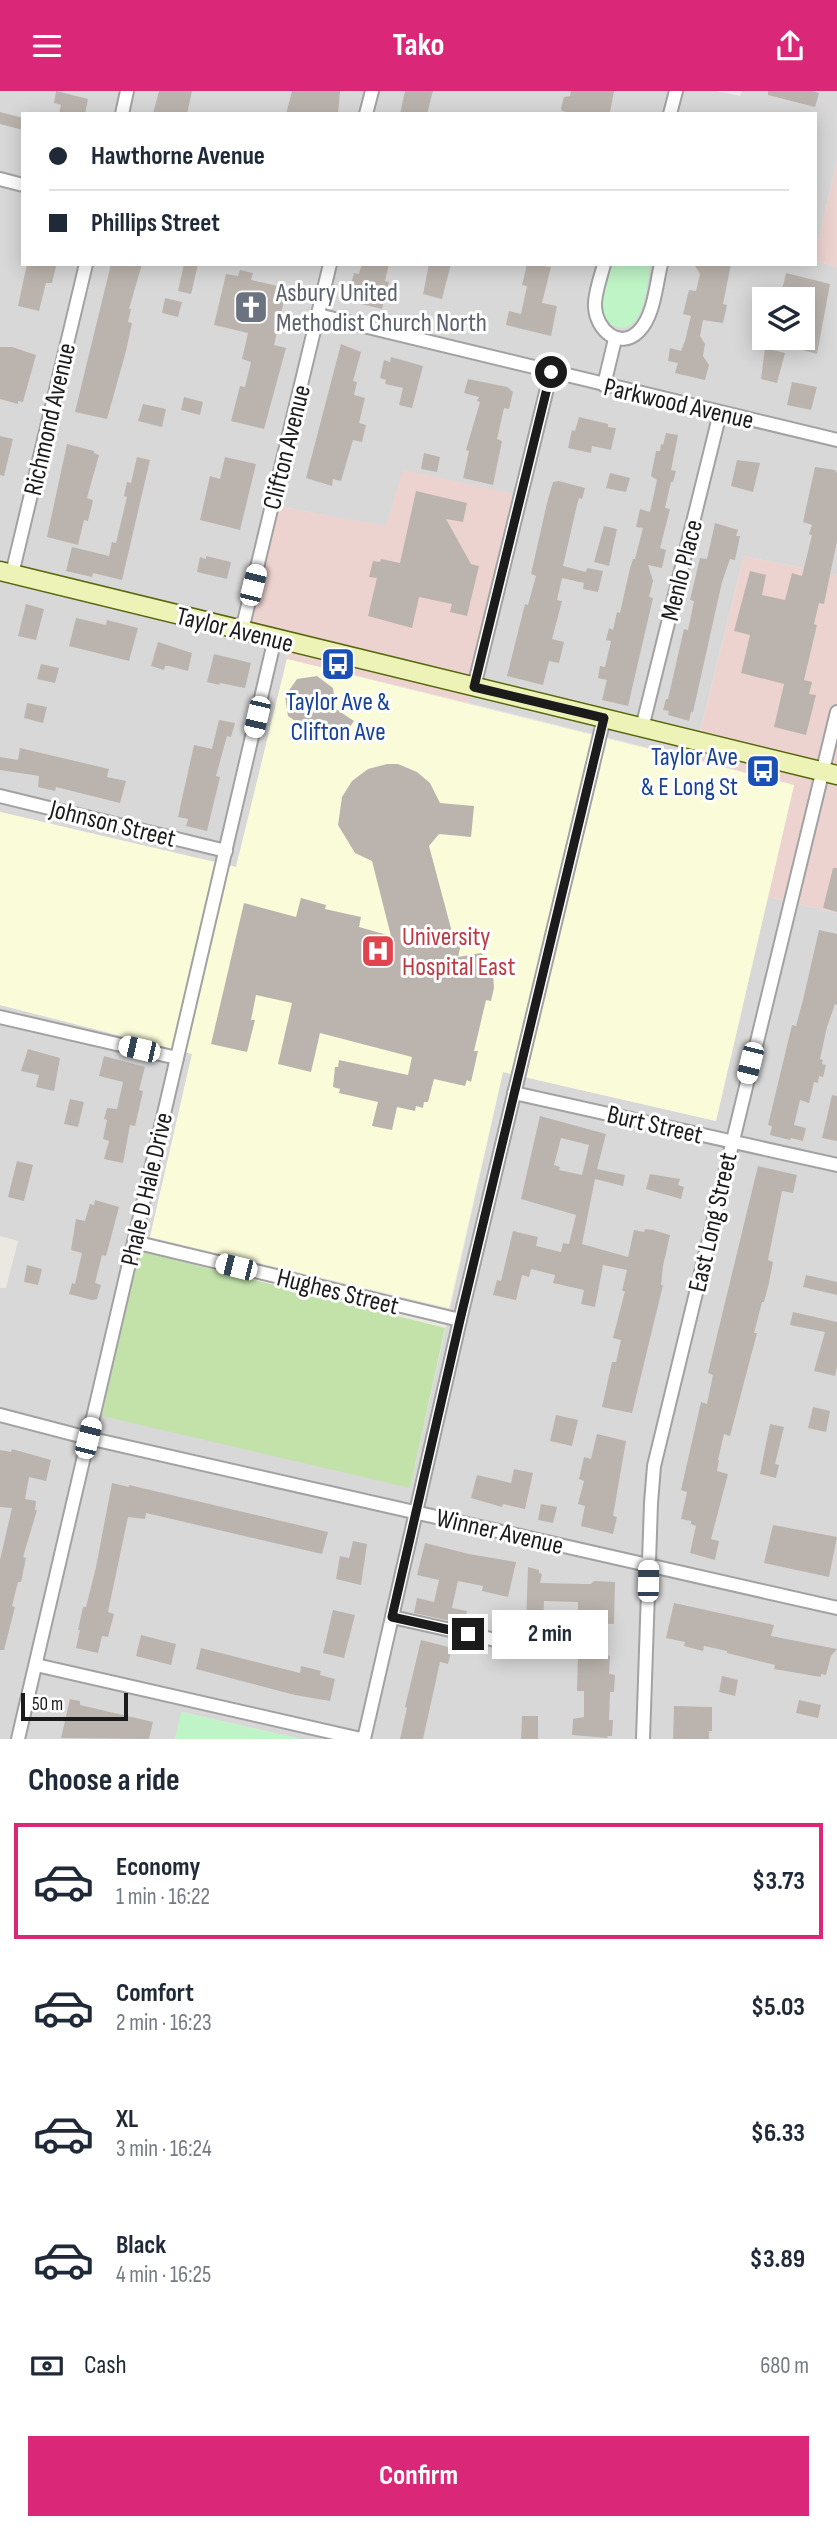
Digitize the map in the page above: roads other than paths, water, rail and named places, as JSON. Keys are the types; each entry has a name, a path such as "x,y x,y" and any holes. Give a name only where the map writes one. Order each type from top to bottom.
{"main road":[{"name":"Taylor Avenue","path":"6,573 830,774"}],"street":[{"path":"122,112 127,91"},
{"path":"367,112 372,91"},
{"path":"671,112 676,91"},
{"path":"0,179 21,184"},
{"name":"Richmond Avenue","path":"6,573 85,266"},
{"name":"Clifton Avenue","path":"242,630 330,266"},
{"path":"604,266 594,305 597,321 605,333 615,339 627,338 639,331 649,315 661,266"},
{"name":"Parkwood Avenue","path":"318,315 837,440"},
{"path":"604,385 615,339"},
{"path":"474,687 551,372"},
{"name":"Menlo Place","path":"642,728 720,413"},
{"name":"Phale D Hale Drive","path":"19,1739 275,638"},
{"name":"East Long Street","path":"643,1739 652,1482 657,1450 731,1141 830,774 837,712"},
{"path":"36,1665 363,1739 604,718"},
{"name":"Johnson Street","path":"0,796 226,851"},
{"path":"0,1017 177,1058"},
{"name":"Burt Street","path":"514,1093 837,1165"},
{"name":"Hughes Street","path":"134,1242 460,1320"},
{"name":"Winner Avenue","path":"0,1415 88,1438 837,1608"},
{"path":"392,1617 518,1645"}],"place":[{"name":"Asbury United Methodist Church North","path":"251,307"},
{"name":"Taylor Ave & Clifton Ave","path":"338,664"},
{"name":"Taylor Ave & E Long St","path":"763,771"},
{"name":"University Hospital East","path":"378,951"}]}
